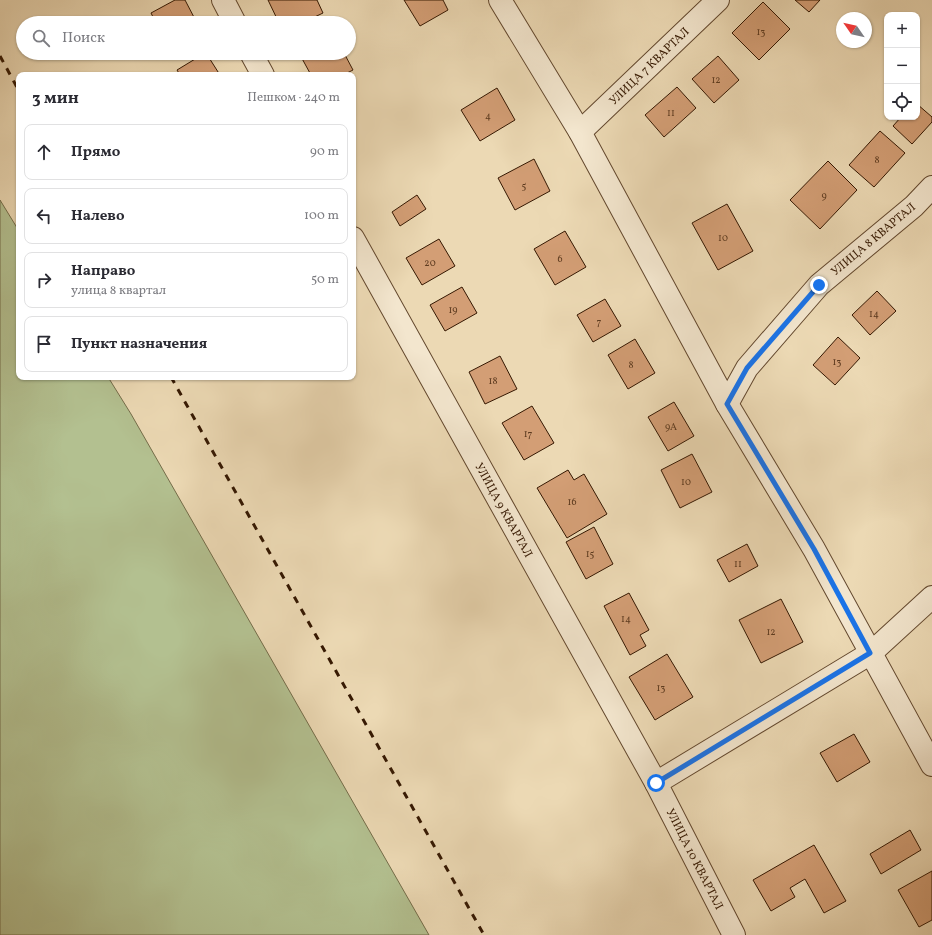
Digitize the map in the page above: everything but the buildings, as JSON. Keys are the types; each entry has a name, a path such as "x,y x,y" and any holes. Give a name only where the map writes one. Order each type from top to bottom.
{"street":[{"path":"223,0 231,16"},
{"path":"500,0 580,132 727,404 814,549 932,765"},
{"name":"УЛИЦА 7 КВАРТАЛ","path":"580,132 718,0"},
{"path":"255,60 261,72"},
{"name":"УЛИЦА 8 КВАРТАЛ","path":"727,404 747,368 819,285 914,206 932,188"},
{"name":"УЛИЦА 9 КВАРТАЛ","path":"356,243 656,783"},
{"path":"656,783 870,653 932,597"},
{"name":"УЛИЦА 10 КВАРТАЛ","path":"656,783 734,935"}],"green space":[{"path":"0,200 16,226 16,380 110,380 131,414 429,935 0,935"}],"railway":[{"path":"0,56 16,85"},
{"path":"173,380 484,935"}],"route":[{"path":"656,783 870,653 814,549 727,404 747,368 819,285"}]}
